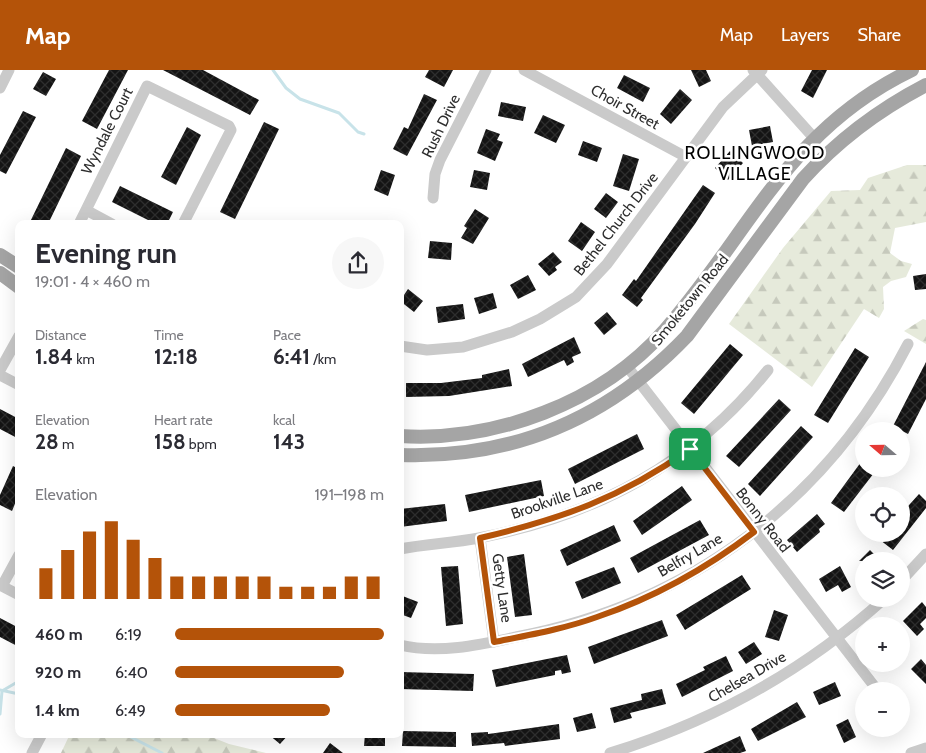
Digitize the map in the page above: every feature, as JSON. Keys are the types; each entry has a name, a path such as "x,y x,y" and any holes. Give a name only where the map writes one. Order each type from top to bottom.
{"main road":[{"name":"Smoketown Road","path":"404,436 440,436 476,432 522,421 578,396 626,365 664,331 778,178 814,138 855,103 912,70"},
{"name":"Smoketown Road","path":"404,455 452,455 509,445 540,435 582,417 638,381 667,357 687,336 803,179 822,158 872,116 926,86"},
{"path":"0,255 15,264"},
{"path":"0,273 15,284"}],"street":[{"path":"0,88 10,70"},
{"name":"Rush Drive","path":"433,198 435,174 440,160 486,70"},
{"name":"Choir Street","path":"524,70 686,157"},
{"path":"757,71 814,138"},
{"name":"Bethel Church Drive","path":"404,347 427,350 463,347 512,332 561,308 592,282 607,264 723,107 757,71"},
{"name":"Wyndale Court","path":"81,220 147,86 192,106 229,126 230,130 185,220"},
{"path":"86,210 105,220"},
{"path":"0,370 15,343"},
{"name":"Belfry Lane","path":"404,646 428,649 494,642 580,622 622,608 708,564 754,532 798,494 848,439 876,400 908,344"},
{"name":"Bonny Road","path":"626,365 871,682"},
{"name":"Brookville Lane","path":"404,548 480,538 553,520 584,509 642,480 690,449 732,412 768,370"},
{"path":"0,375 15,383"},
{"name":"Getty Lane","path":"480,538 494,642"},
{"path":"910,571 926,554"},
{"path":"15,562 1,585 15,593"},
{"name":"Chelsea Drive","path":"610,753 677,730 749,695 836,639 874,607"},
{"path":"32,753 40,738"},
{"path":"911,753 926,748"}],"green space":[{"path":"907,165 926,165 926,222 895,228 890,253 901,261 912,264 906,277 891,281 883,287 884,309 879,318 864,309 812,387 729,324 783,248 831,191 860,190 868,178"},
{"path":"923,319 926,320 926,344 904,331"},
{"path":"68,738 214,738 229,744 266,753 61,753"}],"building":[{"path":"109,70 128,70 97,129 82,121"},
{"path":"163,70 203,70 259,100 250,115"},
{"path":"429,70 453,70 444,87 425,77"},
{"path":"691,70 706,70 711,81 699,87"},
{"path":"812,70 827,70 813,98 801,91"},
{"path":"43,72 56,79 46,96 33,89"},
{"path":"624,75 650,88 643,102 617,88"},
{"path":"680,89 692,100 671,124 660,114"},
{"path":"424,94 437,100 407,156 393,149 404,127 408,129"},
{"path":"501,102 526,107 523,121 498,116"},
{"path":"23,111 36,117 6,174 0,171 0,155"},
{"path":"543,115 565,125 556,143 534,133"},
{"path":"264,122 279,129 235,219 220,212"},
{"path":"770,126 773,142 752,146 749,130"},
{"path":"187,127 201,135 176,185 161,177"},
{"path":"486,129 500,134 497,140 503,142 495,161 477,153"},
{"path":"583,141 602,148 597,162 578,155"},
{"path":"66,148 81,156 50,220 31,220"},
{"path":"730,151 743,163 728,180 715,168"},
{"path":"623,154 639,159 629,191 613,186"},
{"path":"381,170 395,175 388,196 374,190"},
{"path":"474,170 490,173 487,190 470,187"},
{"path":"703,185 715,193 695,224 641,298 643,300 637,307 622,295 634,279 636,281"},
{"path":"120,186 173,212 169,220 148,220 112,202"},
{"path":"606,193 618,202 606,218 594,209"},
{"path":"475,209 489,218 473,244 461,238 467,228 464,226"},
{"path":"581,222 595,232 582,251 568,241"},
{"path":"430,241 452,243 451,260 428,258"},
{"path":"553,252 562,262 555,267 557,270 549,276 538,264"},
{"path":"926,274 926,289 915,290 913,276"},
{"path":"528,275 536,290 518,299 510,285"},
{"path":"408,289 423,301 414,312 404,304 404,295"},
{"path":"493,293 497,308 479,314 474,298"},
{"path":"463,304 465,319 438,323 436,307"},
{"path":"607,312 617,324 604,335 594,323"},
{"path":"574,337 581,353 572,357 574,362 567,366 564,360 528,377 522,364"},
{"path":"730,344 743,355 694,414 681,403"},
{"path":"855,348 869,357 828,423 814,415"},
{"path":"926,362 926,399 910,430 910,422 895,422"},
{"path":"509,369 512,386 449,396 406,397 406,383 441,383 482,378 482,375"},
{"path":"779,399 791,410 739,467 726,456"},
{"path":"0,409 15,417 15,437 0,429"},
{"path":"801,426 813,437 760,496 748,484"},
{"path":"637,434 644,449 575,484 568,469"},
{"path":"13,466 15,467 15,504 12,511 0,505 0,495"},
{"path":"855,470 855,478 870,478 863,487 855,487 855,498 844,512 831,503"},
{"path":"541,480 544,496 469,512 465,495"},
{"path":"682,486 692,500 642,535 633,521"},
{"path":"919,494 926,501 926,508 910,528 910,504"},
{"path":"445,504 447,521 404,526 404,509"},
{"path":"817,514 825,524 819,529 820,532 797,552 787,540"},
{"path":"700,520 709,535 638,573 630,558"},
{"path":"614,525 621,541 567,566 560,550"},
{"path":"883,542 899,542 893,550"},
{"path":"524,554 532,615 515,617 507,557"},
{"path":"458,566 463,624 446,626 441,567"},
{"path":"840,566 851,587 842,592 838,585 826,592 819,579"},
{"path":"614,567 621,583 582,599 575,582"},
{"path":"742,575 751,589 685,630 676,615"},
{"path":"404,597 418,602 411,618 404,615"},
{"path":"922,602 926,607 926,618 920,624 924,629 917,636 910,628 910,617 907,617"},
{"path":"774,610 788,615 779,641 765,637"},
{"path":"0,618 15,626 15,645 0,637"},
{"path":"662,620 668,636 594,664 588,647"},
{"path":"754,642 762,654 746,664 738,652"},
{"path":"567,655 571,672 562,674 561,670 555,671 555,675 496,687 492,670"},
{"path":"726,656 733,671 682,697 676,684 705,670 703,667"},
{"path":"921,659 926,665 926,684 911,669"},
{"path":"404,672 474,674 473,691 404,689"},
{"path":"835,682 841,696 819,705 813,692"},
{"path":"662,689 666,704 630,713 632,718 614,723 610,708 642,700 641,694"},
{"path":"797,702 806,717 758,741 751,729"},
{"path":"592,713 596,728 577,732 573,718"},
{"path":"848,719 856,737 844,743 836,725"},
{"path":"559,724 560,739 505,746 504,743 472,746 471,733 488,732 488,734"},
{"path":"404,731 456,732 456,747 402,746"},
{"path":"740,736 746,751 740,753 703,753"},
{"path":"273,738 285,738 280,744"},
{"path":"365,738 385,738 385,746 364,746"},
{"path":"330,743 343,753 323,753"}],"waterway":[{"path":"273,70 286,88 300,99 339,113 358,132 364,134"},
{"path":"0,714 2,691 15,683"},
{"path":"0,690 15,693"},
{"path":"133,738 162,753"}],"district":[{"name":"ROLLINGWOOD VILLAGE","path":"755,164"}],"route":[{"path":"690,449 754,532 708,564 622,608 580,622 494,642 480,538 553,520 584,509 614,496 690,449"}]}
